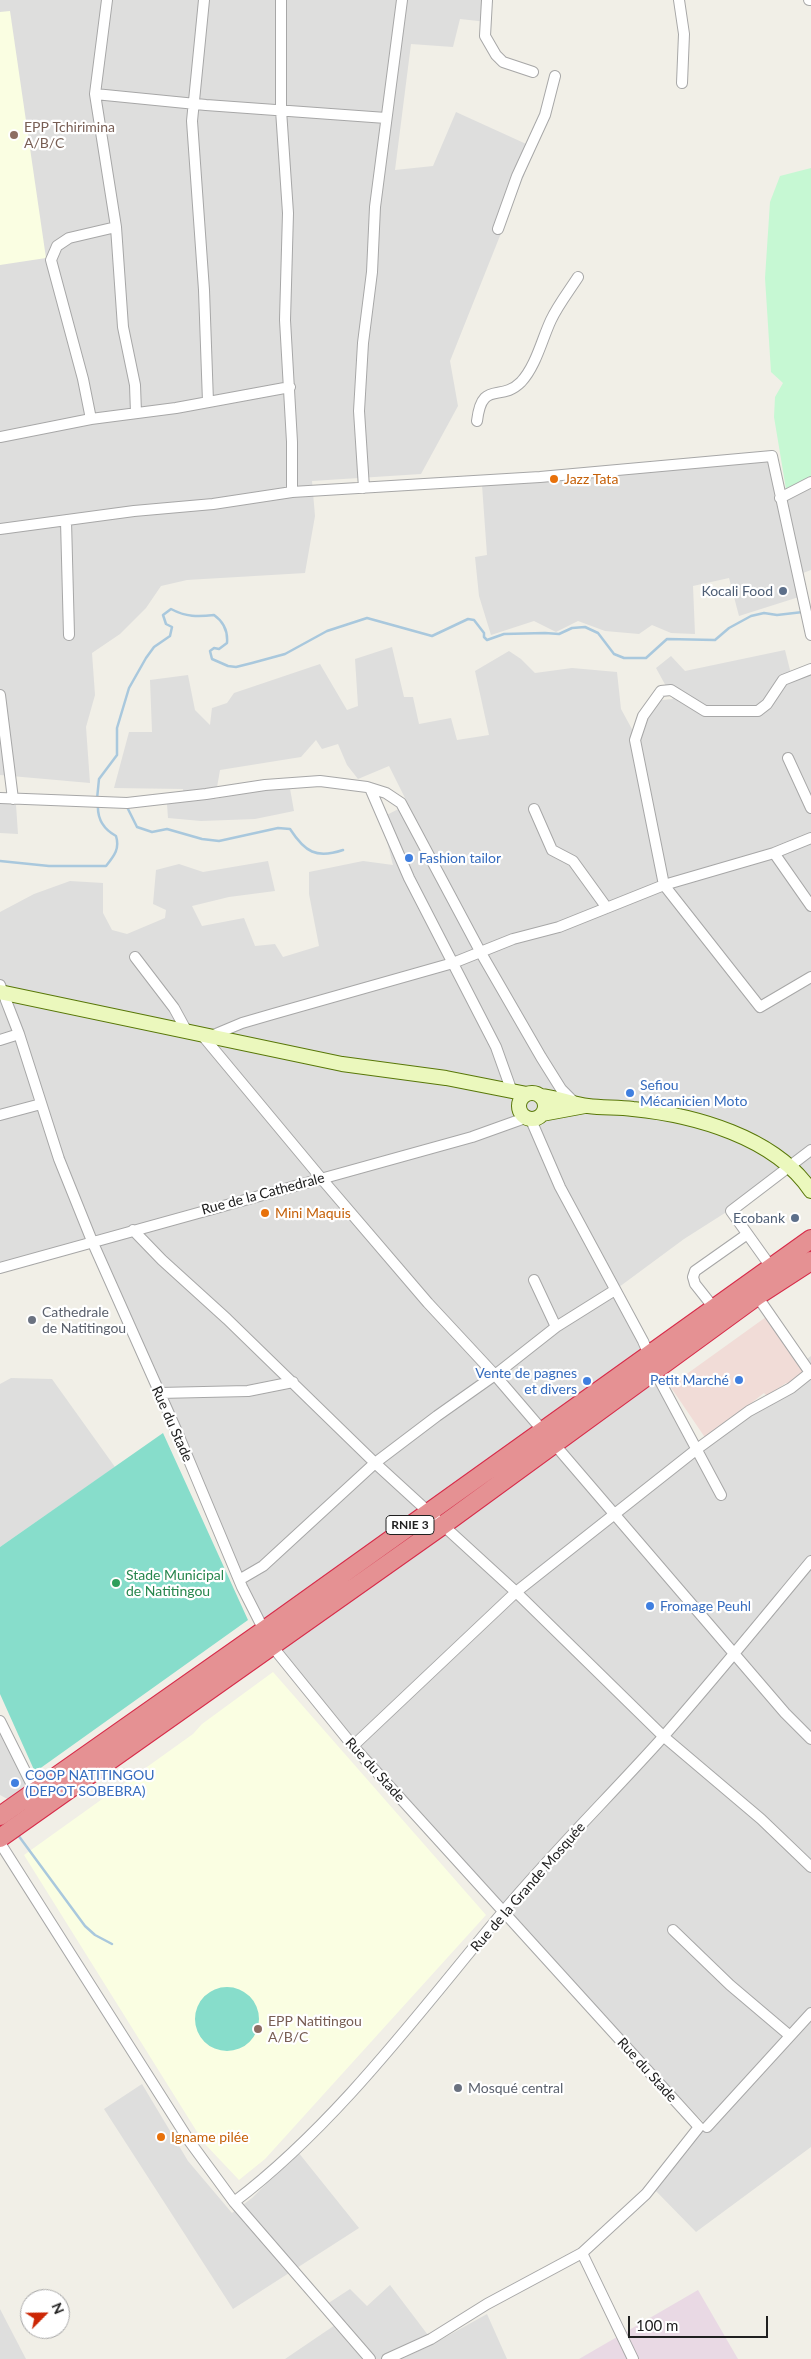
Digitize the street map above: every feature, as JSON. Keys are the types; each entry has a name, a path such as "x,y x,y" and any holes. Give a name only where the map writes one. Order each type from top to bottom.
{"highway":[{"name":"RNIE 3","path":"652,1362 714,1308 811,1239"},
{"name":"RNIE 3","path":"268,1638 429,1512 547,1437 652,1362 811,1261"},
{"name":"RNIE 3","path":"4,1813 40,1798 268,1638 443,1525 547,1437"},
{"name":"RNIE 3","path":"7,1835 40,1798"}],"street":[{"path":"107,0 95,94 116,227 123,327 135,385 136,413"},
{"path":"204,0 192,121 204,290 208,402"},
{"path":"281,0 281,110 288,213 284,320 290,387 292,492"},
{"path":"364,488 360,393 363,343 372,272 375,207 402,0"},
{"path":"487,0 485,36 496,56 503,62 533,72"},
{"path":"679,0 684,34 682,83"},
{"path":"498,229 517,176 545,115 555,76"},
{"path":"95,94 194,104 386,118"},
{"path":"91,419 83,379 52,260 57,246 69,238 116,227"},
{"path":"477,421 479,405 483,399 490,394 514,387 529,371 552,317 578,277"},
{"path":"0,437 91,419 208,402 290,387"},
{"path":"0,529 134,511 213,504 292,492 540,477 772,456 811,636"},
{"path":"780,498 811,482"},
{"path":"66,520 69,635"},
{"path":"811,669 782,680 767,704 758,711 705,711 671,690 661,690 644,716 636,740 664,886 760,1007 811,977"},
{"path":"0,694 14,799"},
{"path":"788,758 811,808"},
{"path":"0,798 127,803 302,781 339,782 386,792 401,804 481,952 555,1080 568,1097 582,1105"},
{"path":"370,788 409,878 496,1047 511,1089"},
{"path":"534,809 552,850 572,861 607,908"},
{"path":"207,1036 273,1014 454,963 513,939 558,926 664,886 774,853 811,838"},
{"path":"774,853 811,906"},
{"path":"135,957 174,1008 186,1030"},
{"path":"1,990 342,1064 511,1089 582,1105 658,1113 718,1128 764,1147 790,1166 809,1186"},
{"name":"Rue du Stade","path":"1,990 19,1034 59,1159 92,1242 239,1580 268,1638 353,1746 699,2127 646,2194 582,2253 487,2304 431,2339 387,2359"},
{"path":"0,1040 19,1034"},
{"path":"207,1036 260,1106 428,1303 495,1375 785,1713 811,1739"},
{"path":"533,1095 519,1102 519,1108 533,1117 560,1187 722,1495"},
{"path":"533,1095 545,1107 533,1117"},
{"path":"0,1114 42,1104"},
{"path":"533,1117 582,1105"},
{"name":"Rue de la Cathedrale","path":"0,1268 472,1137 533,1117"},
{"path":"771,1268 746,1235 731,1211 811,1150"},
{"path":"133,1230 168,1266 293,1382 375,1463 516,1592 663,1736 761,1819 811,1867"},
{"path":"714,1308 695,1284 693,1277 695,1271 746,1235"},
{"path":"534,1280 556,1327"},
{"path":"239,1580 263,1566 375,1463 495,1375 556,1327 615,1290"},
{"path":"353,1746 516,1592 697,1449 749,1411 791,1388 811,1373 757,1296"},
{"path":"159,1393 248,1391 293,1382"},
{"name":"Rue de la Grande Mosquée","path":"234,2202 287,2159 307,2139 447,1982 503,1912 663,1736 811,1561"},
{"path":"0,1721 40,1798"},
{"path":"7,1835 190,2142 234,2202 370,2359"},
{"path":"673,1930 730,1985 790,2035"},
{"path":"707,2127 811,2013"},
{"path":"582,2253 633,2359"}],"shaded area":[{"path":"0,0 493,0 487,22 460,19 453,47 411,44 395,170 433,166 456,112 535,148 450,361 458,406 421,474 312,481 315,516 305,573 187,580 161,586 146,608 120,634 92,653 95,695 86,727 90,783 0,775"},
{"name":"EPP Tchirimina A/B/C","path":"10,11 46,258 0,265 0,12"},
{"path":"768,462 778,503 811,487 811,570 795,576 802,596 739,616 729,578 693,586 695,634 671,633 652,625 639,634 605,631 578,621 556,632 534,621 491,635 479,596 475,557 487,555 482,485"},
{"path":"392,647 404,697 413,697 419,724 451,718 457,740 489,735 475,671 509,651 521,659 535,673 572,668 617,672 621,709 633,731 651,701 673,699 656,668 671,656 685,671 785,650 791,674 811,667 811,1189 788,1164 728,1211 684,1239 615,1290 647,1356 263,1632 94,1242 0,1269 0,912 34,894 70,881 103,883 103,913 112,930 127,934 165,918 166,910 153,904 156,870 179,864 203,872 268,861 275,891 229,897 192,906 202,926 244,918 255,946 275,944 283,957 319,946 309,894 309,872 363,861 393,865 381,818 408,804 389,766 358,779 347,765 338,744 322,749 316,740 301,757 220,770 215,799 289,783 294,811 255,819 201,821 168,818 167,804 184,802 183,789 114,788 129,732 152,732 150,680 188,675 195,710 210,725 212,708 227,703 234,693 320,664 347,710 358,706 355,659"},
{"path":"0,803 16,805 18,834 0,833"},
{"name":"Petit Marché","path":"766,1317 807,1376 791,1387 786,1383 767,1396 764,1393 706,1439 670,1386"},
{"path":"811,1356 811,2147 696,2232 653,2188 707,2126 503,1910 272,1648 653,1371 697,1452 787,1389 803,1362"},
{"path":"11,1378 52,1379 115,1467 0,1547 0,1384"},
{"name":"Stade Municipal de Natitingou","path":"163,1433 248,1620 35,1772 0,1694 0,1547"},
{"name":"EPP Natitingou A/B/C","path":"273,1672 486,1915 265,2159 239,2180 204,2143 24,1855 193,1734 202,1724"},
{"path":"0,1723 34,1791 17,1804 0,1795"},
{"path":"221,1987 233,1987 250,1996 257,2007 259,2019 257,2031 250,2042 233,2051 221,2051 209,2046 200,2037 195,2025 195,2013 200,2001 209,1992"},
{"path":"142,2084 188,2161 232,2213 252,2198 298,2152 359,2228 233,2309 104,2109"},
{"path":"390,2285 431,2339 387,2359 285,2359 338,2323 324,2306 350,2289 367,2306"},
{"path":"698,2290 738,2359 579,2359"},
{"path":"0,2309 26,2359 0,2359"},
{"path":"487,2314 507,2359 401,2359 433,2344"}],"green space":[{"path":"811,168 811,476 786,489 774,417 775,397 783,383 771,372 765,278 770,202 780,176"}],"waterway":[{"path":"97,799 99,779 117,755 117,728 129,688 154,647 170,636 172,627 166,624 163,615 171,609 187,615 214,615 225,627 227,643 219,649 214,648 210,651 212,659 228,666 236,667 285,654 327,631 367,618 432,636 468,619 474,620 487,640 504,634 559,634 572,628 585,627 598,633 614,654 624,658 646,658 667,639 715,640 729,628 751,616 764,613 777,615 803,612"},
{"path":"0,861 49,866 106,866 116,852 117,841 116,836 102,823 98,804"},
{"path":"126,805 137,827 152,832 167,829 202,839 219,841 278,828 290,829 295,837 312,852 325,854 343,850"},
{"path":"18,1835 85,1926 95,1935 112,1944"}],"place":[{"name":"EPP Tchirimina A/B/C","path":"14,135"},
{"name":"Jazz Tata","path":"554,479"},
{"name":"Kocali Food","path":"783,591"},
{"name":"Fashion tailor","path":"409,858"},
{"name":"Sefiou Mécanicien Moto","path":"630,1093"},
{"name":"Mini Maquis","path":"265,1213"},
{"name":"Ecobank","path":"795,1218"},
{"name":"Cathedrale de Natitingou","path":"32,1320"},
{"name":"Petit Marché","path":"739,1380"},
{"name":"Vente de pagnes et divers","path":"587,1381"},
{"name":"Stade Municipal de Natitingou","path":"116,1583"},
{"name":"Fromage Peuhl","path":"650,1606"},
{"name":"COOP NATITINGOU (DEPOT SOBEBRA)","path":"15,1783"},
{"name":"EPP Natitingou A/B/C","path":"258,2029"},
{"name":"Mosqué central","path":"458,2088"},
{"name":"Igname pilée","path":"161,2137"}]}
